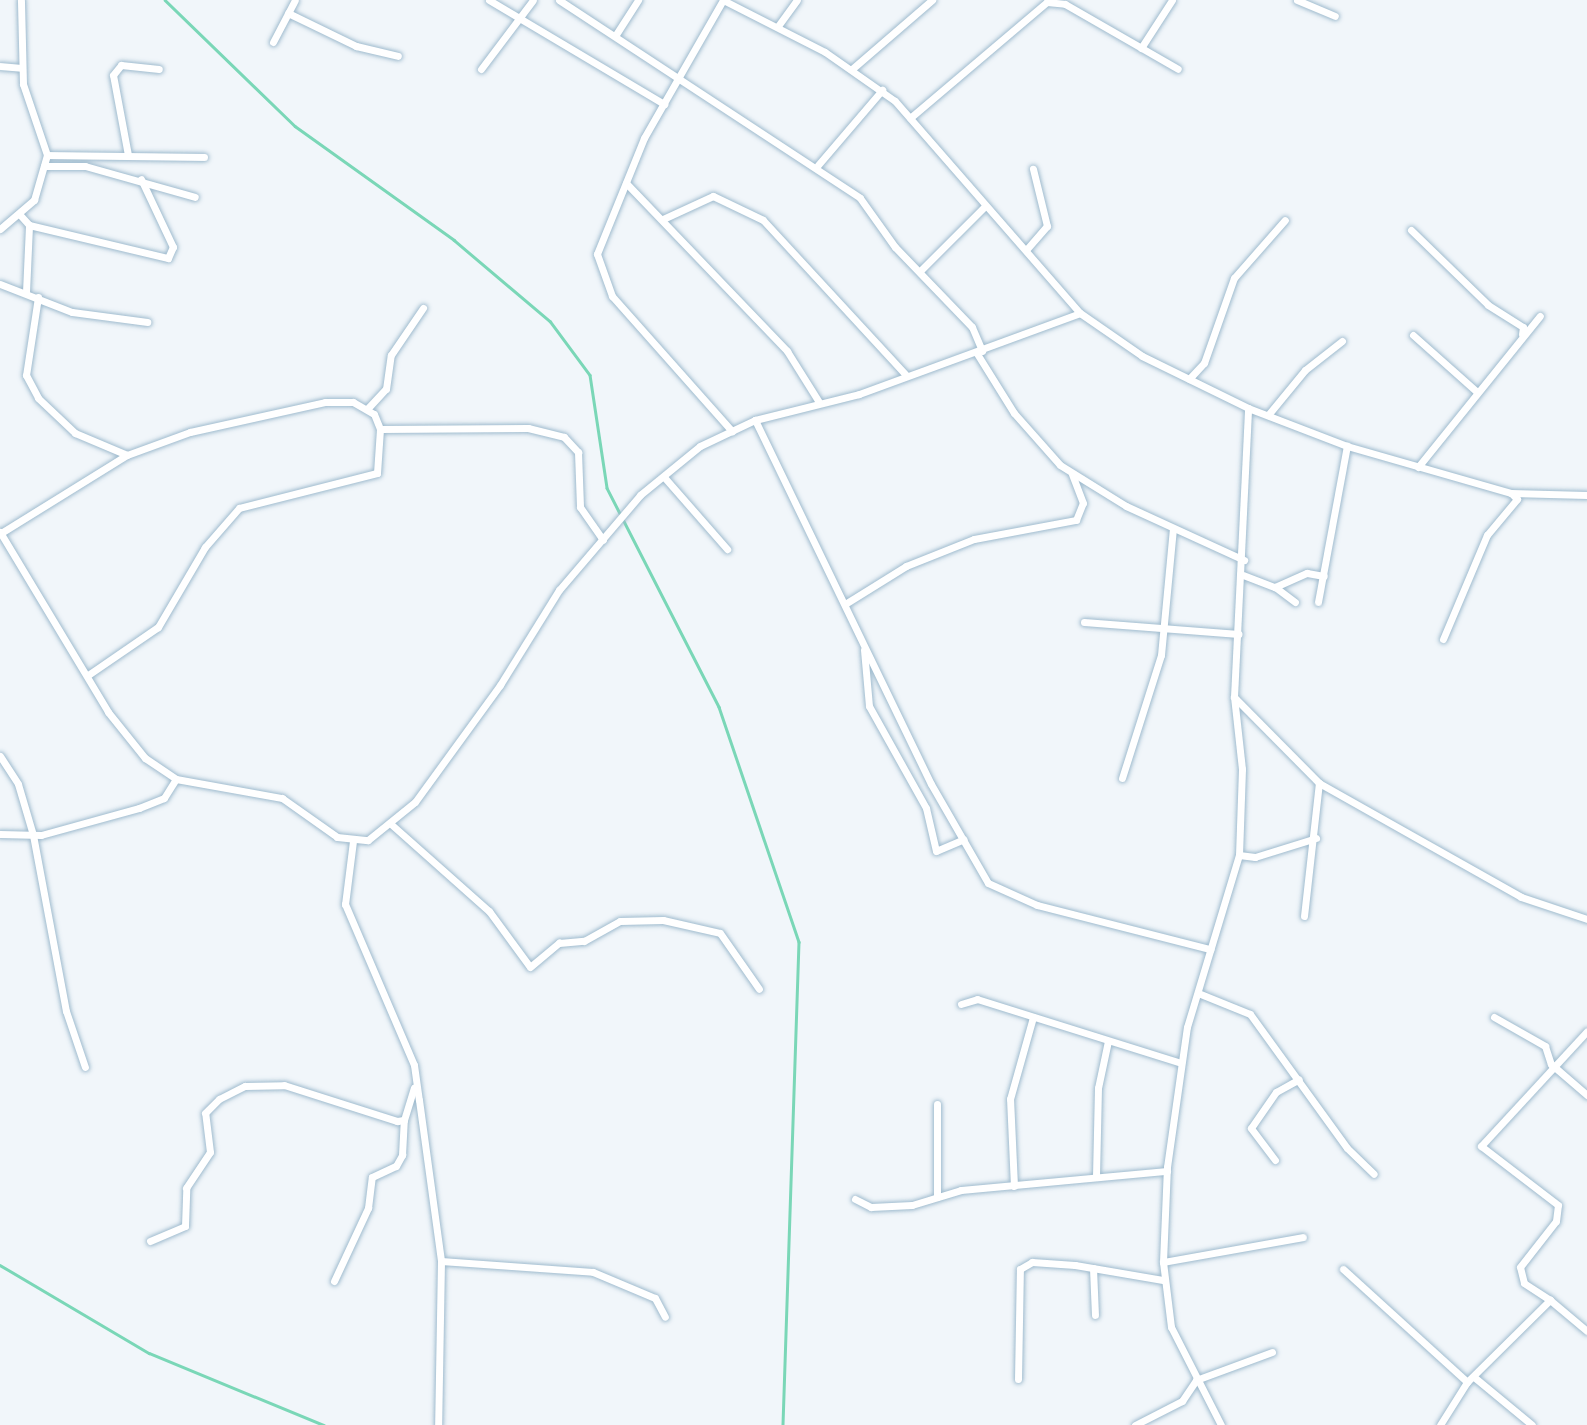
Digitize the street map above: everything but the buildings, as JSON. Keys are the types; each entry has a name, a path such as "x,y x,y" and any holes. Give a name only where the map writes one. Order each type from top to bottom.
{"street":[{"path":"0,229 21,216 34,200 47,155 21,68 21,0"},
{"path":"273,43 295,0"},
{"path":"489,0 516,20 664,104"},
{"path":"481,69 533,0"},
{"path":"558,0 818,165 860,198 920,271 972,327 979,351 1014,413 1072,474 1173,529 1244,560"},
{"path":"615,36 638,0"},
{"path":"732,431 604,283 597,254 626,183 664,104 723,0 778,26 852,69 882,90 910,118 1080,313 1142,356 1248,408 1347,446 1511,493 1587,495"},
{"path":"778,26 797,0"},
{"path":"852,69 932,0"},
{"path":"1141,48 1172,0"},
{"path":"1297,0 1335,16"},
{"path":"910,118 1047,2 1065,4 1178,69"},
{"path":"288,13 356,46 398,56"},
{"path":"128,155 113,75 121,65 159,69"},
{"path":"0,66 21,68"},
{"path":"818,165 882,90"},
{"path":"47,155 204,157"},
{"path":"44,166 85,166 141,179 195,197"},
{"path":"1026,250 1047,226 1033,169"},
{"path":"21,216 29,225 168,258 173,247 141,179"},
{"path":"626,183 787,351 819,402"},
{"path":"663,219 713,196 762,220 906,375"},
{"path":"920,271 985,206"},
{"path":"1189,379 1204,362 1228,288 1285,220"},
{"path":"26,292 29,225"},
{"path":"1411,230 1488,305 1523,327 1522,335"},
{"path":"0,284 72,312 147,322"},
{"path":"38,297 26,375 38,398 75,433 127,456"},
{"path":"368,408 386,389 391,355 423,308"},
{"path":"368,408 325,402 190,432 127,456 0,532 124,736 176,779 282,798 337,837 353,841 393,825 500,685 559,590 618,520 700,446 755,420 979,351 1080,313"},
{"path":"1418,467 1540,316"},
{"path":"1413,335 1477,391"},
{"path":"1268,415 1304,370 1342,341"},
{"path":"88,675 145,641 173,607 205,547 239,508 377,473 380,429 368,408"},
{"path":"1221,1425 1171,1327 1163,1280 1163,1262 1167,1171 1181,1063 1210,949 1239,855 1242,769 1234,697 1244,560 1248,408"},
{"path":"755,420 845,604 864,650 988,883 1029,902 1210,949"},
{"path":"380,429 528,428 564,437 578,452 580,507 603,540"},
{"path":"1318,602 1347,446"},
{"path":"845,604 906,566 974,539 1076,520 1083,503 1072,474"},
{"path":"664,477 727,549"},
{"path":"1443,639 1487,535 1517,499 1511,493"},
{"path":"1122,778 1145,717 1163,626 1173,529"},
{"path":"1275,587 1307,573 1324,576"},
{"path":"1243,575 1275,587 1295,602"},
{"path":"1084,622 1163,626 1239,634"},
{"path":"864,650 869,706 922,797 936,851 964,839"},
{"path":"1234,697 1319,783 1521,897 1587,919"},
{"path":"0,756 18,784 33,835 66,1011 85,1067"},
{"path":"0,834 33,835 139,808 164,798 176,779"},
{"path":"1304,916 1316,838 1319,783"},
{"path":"393,825 489,911 530,967 559,943 584,941 620,921 663,920 720,933 759,989"},
{"path":"1239,855 1255,857 1316,838"},
{"path":"353,841 345,904 414,1065 414,1087 442,1261 438,1425"},
{"path":"1198,993 1250,1014 1347,1148 1374,1174"},
{"path":"961,1004 977,999 1181,1063"},
{"path":"1014,1186 1010,1098 1033,1017"},
{"path":"1494,1017 1545,1046 1551,1064 1587,1096"},
{"path":"1587,1031 1551,1064 1481,1146 1558,1205 1556,1221 1520,1266 1524,1283 1550,1300 1587,1331"},
{"path":"1096,1176 1098,1088 1108,1041"},
{"path":"1275,1160 1251,1128 1276,1092 1298,1079"},
{"path":"150,1241 185,1226 186,1188 209,1152 205,1112 237,1090 284,1085 404,1119"},
{"path":"334,1281 368,1208 372,1177 396,1166 402,1155 404,1119 414,1087"},
{"path":"937,1104 937,1197"},
{"path":"855,1199 871,1207 1096,1176 1167,1171"},
{"path":"1163,1262 1303,1237"},
{"path":"442,1261 593,1272 655,1298 665,1317"},
{"path":"1018,1378 1020,1269 1032,1262 1093,1268 1163,1280"},
{"path":"1093,1268 1095,1315"},
{"path":"1343,1269 1470,1380 1532,1425"},
{"path":"1440,1425 1470,1380 1550,1300"},
{"path":"1135,1425 1182,1401 1196,1380 1272,1352"}],"waterway":[{"path":"165,0 295,126 454,240 550,321 590,375 607,488 719,707 799,942 783,1425"},
{"path":"0,1265 149,1353 324,1425"}]}
